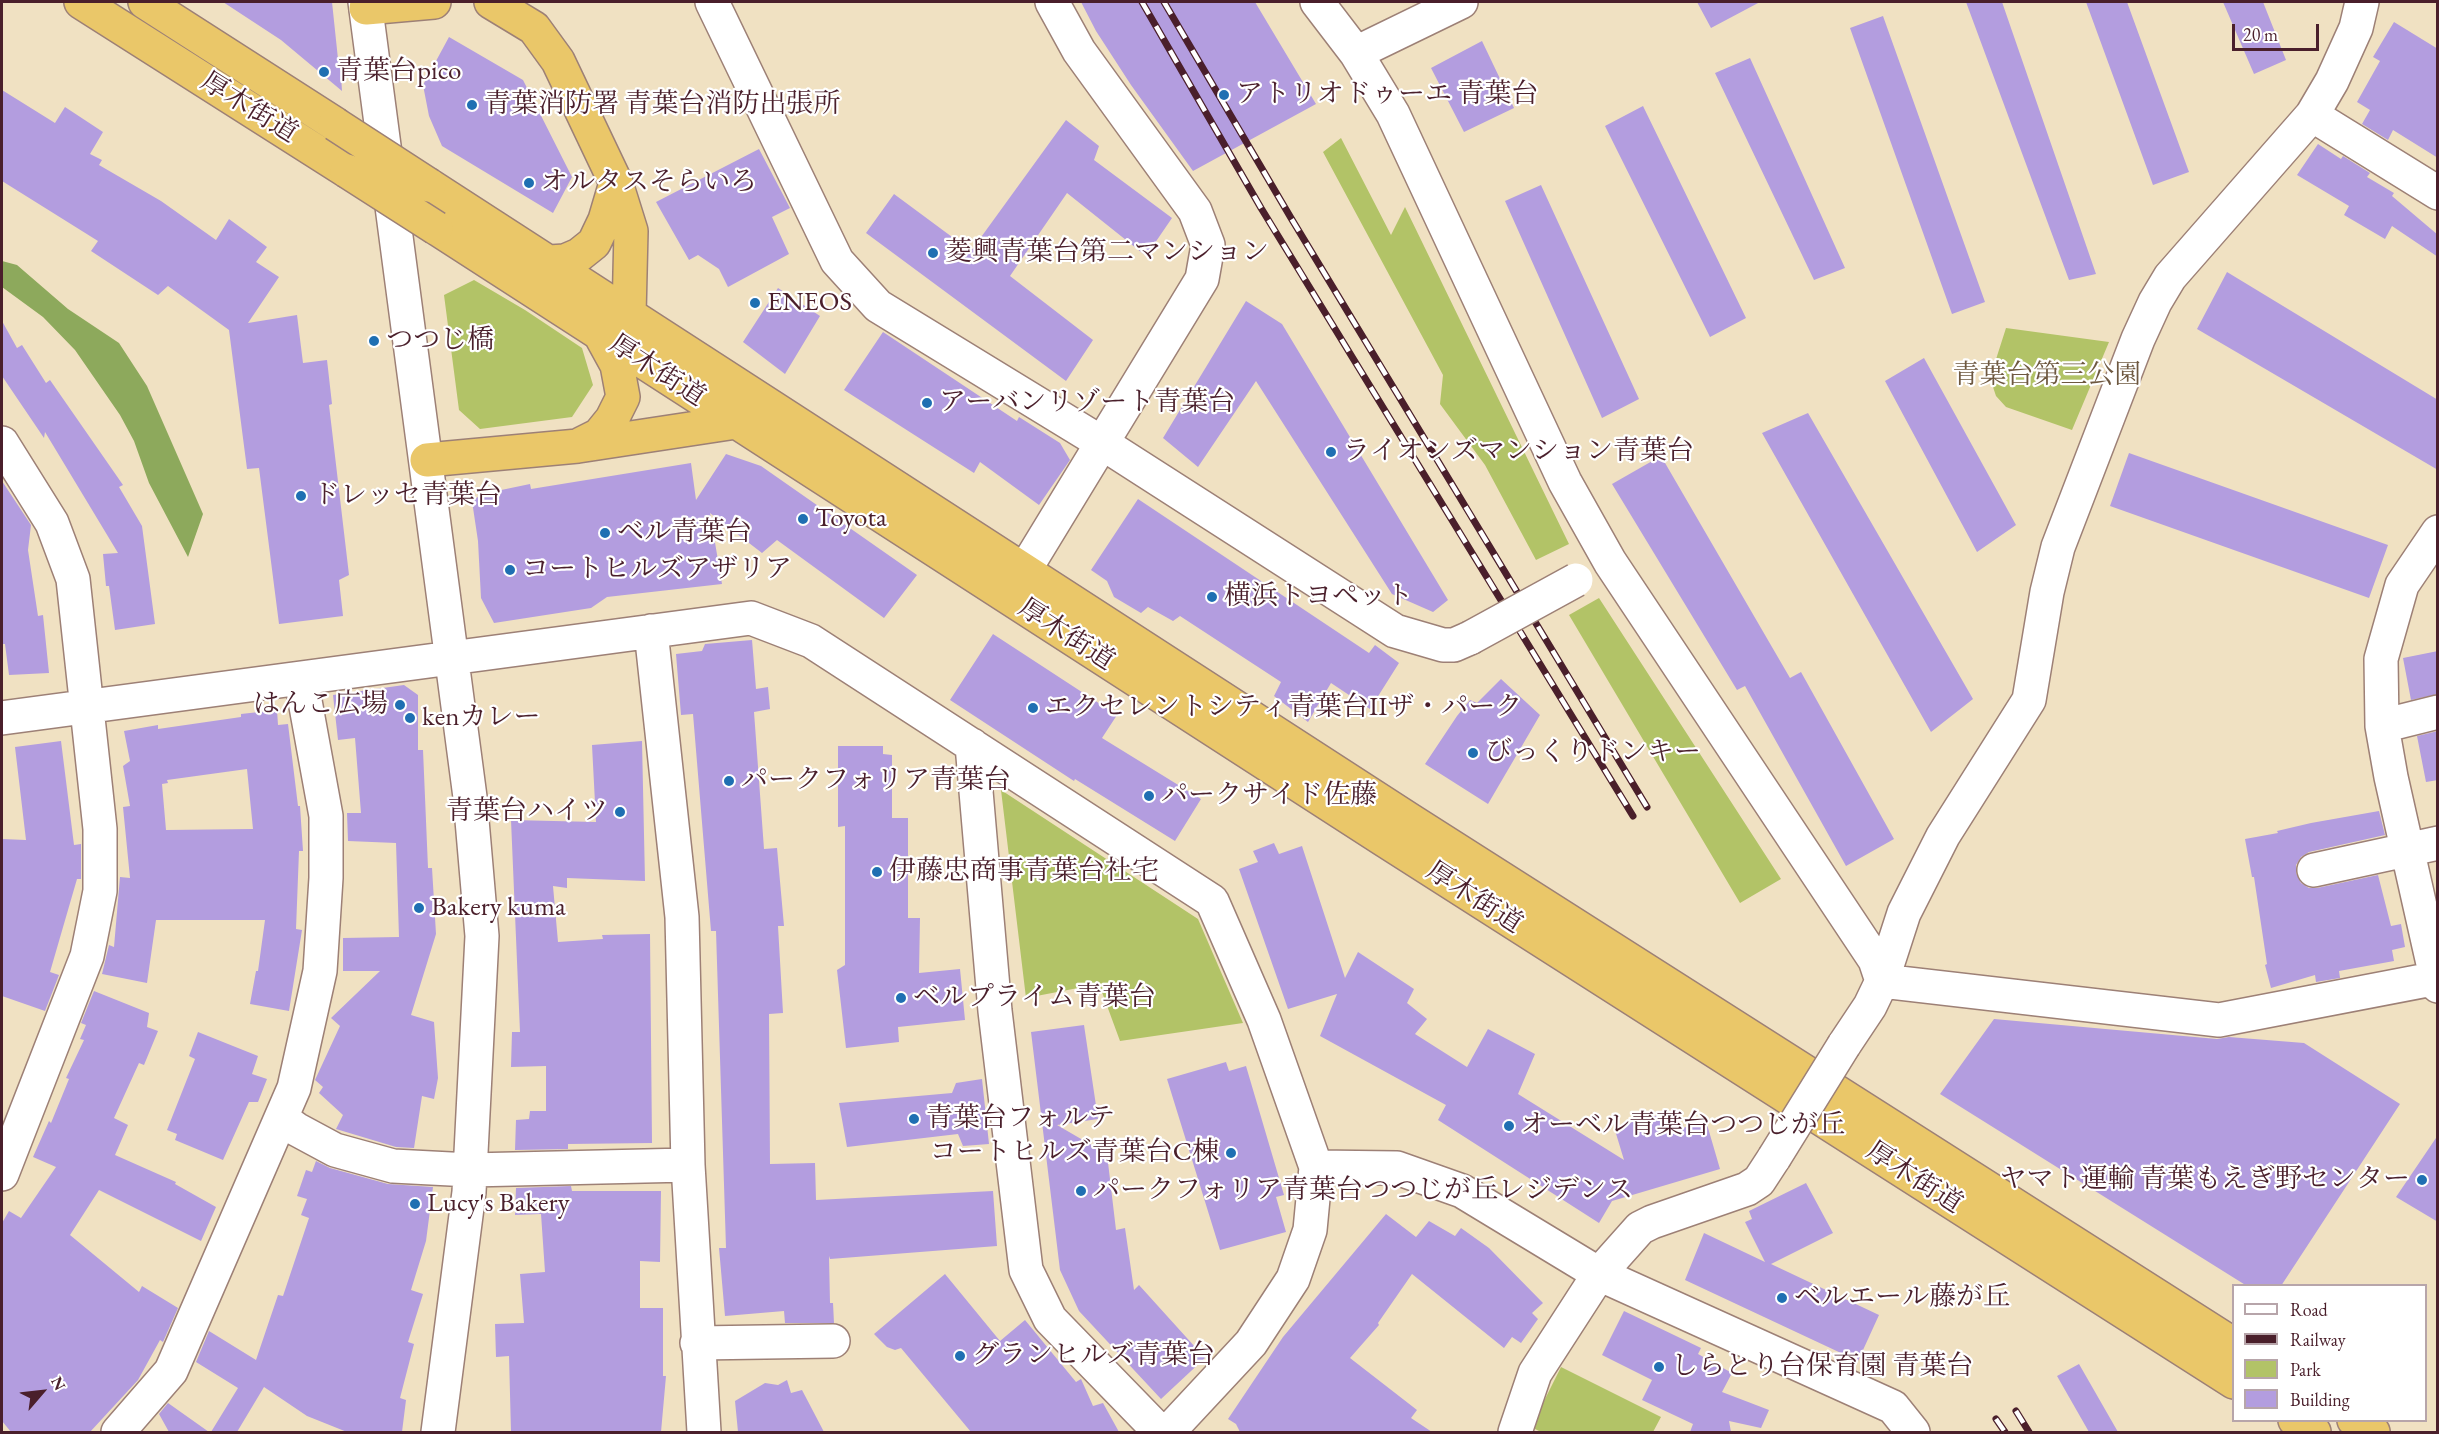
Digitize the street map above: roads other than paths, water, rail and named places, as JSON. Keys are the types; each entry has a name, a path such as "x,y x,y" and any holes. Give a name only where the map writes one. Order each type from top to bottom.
{"highway":[{"name":"厚木街道","path":"81,2 348,171 1381,838 2232,1381"},
{"name":"厚木街道","path":"145,2 1024,572 2232,1344"},
{"path":"366,5 434,2"},
{"path":"491,2 534,28 558,61 616,183 631,231 629,315"},
{"path":"549,262 565,261 579,255 594,243 605,220 616,183"},
{"path":"578,446 599,435 612,419 623,397 617,365 600,334"},
{"path":"427,460 578,446 736,422"},
{"path":"2298,1422 2314,1432"},
{"path":"2357,1422 2373,1432"}],"street":[{"path":"711,2 837,261 878,306 1102,443 1395,631 1443,645 1454,645 1610,561"},
{"path":"1024,572 1202,279 1208,245 1195,212 1079,51 1052,2"},
{"path":"1317,2 1356,53 1393,114 1565,482 1610,561 1875,960 1882,981"},
{"path":"1356,53 1461,2"},
{"path":"1515,1432 1535,1373 1599,1274 1640,1228 1747,1189 1759,1181 1870,1006 1882,981 1904,913 1943,836 2029,699 2047,592 2058,547 2138,339 2155,302 2170,278 2312,115 2332,81 2356,28 2362,2"},
{"path":"366,5 470,797 482,936 469,1192 438,1432"},
{"path":"2312,115 2438,193"},
{"path":"2,443 52,523 73,579 100,829 100,891 87,956 2,1174"},
{"path":"1882,981 2219,1020 2437,981 2423,847 2391,777 2382,726 2381,659 2402,585 2438,532"},
{"path":"2,718 751,618 811,641 1212,901 1264,1020 1316,1167 1310,1230 1293,1279 1251,1343 1168,1432"},
{"path":"651,631 682,917 688,1165 704,1432"},
{"path":"118,1432 171,1371 294,1088 320,971 326,878 326,816 301,679"},
{"path":"2382,726 2438,712"},
{"path":"972,745 995,1011 1026,1270 1050,1319 1160,1432"},
{"path":"2314,870 2423,847"},
{"path":"282,1119 335,1150 393,1166 470,1170 688,1165"},
{"path":"1316,1167 1396,1168 1462,1191 1599,1274 1893,1407 1913,1432"},
{"path":"697,1343 833,1341"}],"railway":[{"path":"1142,2 1261,208 1633,816"},
{"path":"1164,2 1291,218 1647,807"},
{"path":"2016,1411 2029,1432"},
{"path":"1996,1419 2005,1432"}],"place":[{"name":"青葉台pico","path":"324,72"},
{"name":"アトリオドゥーエ 青葉台","path":"1224,95"},
{"name":"青葉消防署 青葉台消防出張所","path":"472,105"},
{"name":"オルタスそらいろ","path":"529,183"},
{"name":"菱興青葉台第二マンション","path":"933,253"},
{"name":"ENEOS","path":"755,303"},
{"name":"つつじ橋","path":"374,341"},
{"name":"アーバンリゾート青葉台","path":"927,403"},
{"name":"ライオンズマンション青葉台","path":"1331,452"},
{"name":"ドレッセ青葉台","path":"301,496"},
{"name":"Toyota","path":"803,519"},
{"name":"ベル青葉台","path":"605,533"},
{"name":"コートヒルズアザリア","path":"510,570"},
{"name":"横浜トヨペット","path":"1212,597"},
{"name":"はんこ広場","path":"400,705"},
{"name":"エクセレントシティ青葉台IIザ・パーク","path":"1033,708"},
{"name":"kenカレー","path":"410,718"},
{"name":"びっくりドンキー","path":"1473,753"},
{"name":"パークフォリア青葉台","path":"729,781"},
{"name":"パークサイド佐藤","path":"1149,796"},
{"name":"青葉台ハイツ","path":"620,812"},
{"name":"伊藤忠商事青葉台社宅","path":"877,872"},
{"name":"Bakery kuma","path":"419,908"},
{"name":"ベルプライム青葉台","path":"901,998"},
{"name":"青葉台フォルテ","path":"914,1119"},
{"name":"オーベル青葉台つつじが丘","path":"1509,1126"},
{"name":"コートヒルズ青葉台C棟","path":"1231,1153"},
{"name":"ヤマト運輸 青葉もえぎ野センター","path":"2422,1180"},
{"name":"パークフォリア青葉台つつじが丘レジデンス","path":"1081,1191"},
{"name":"Lucy's Bakery","path":"415,1204"},
{"name":"ベルエール藤が丘","path":"1782,1298"},
{"name":"グランヒルズ青葉台","path":"960,1356"},
{"name":"しらとり台保育園 青葉台","path":"1659,1367"}],"park label":[{"name":"青葉台第三公園","path":"2047,376"}]}
